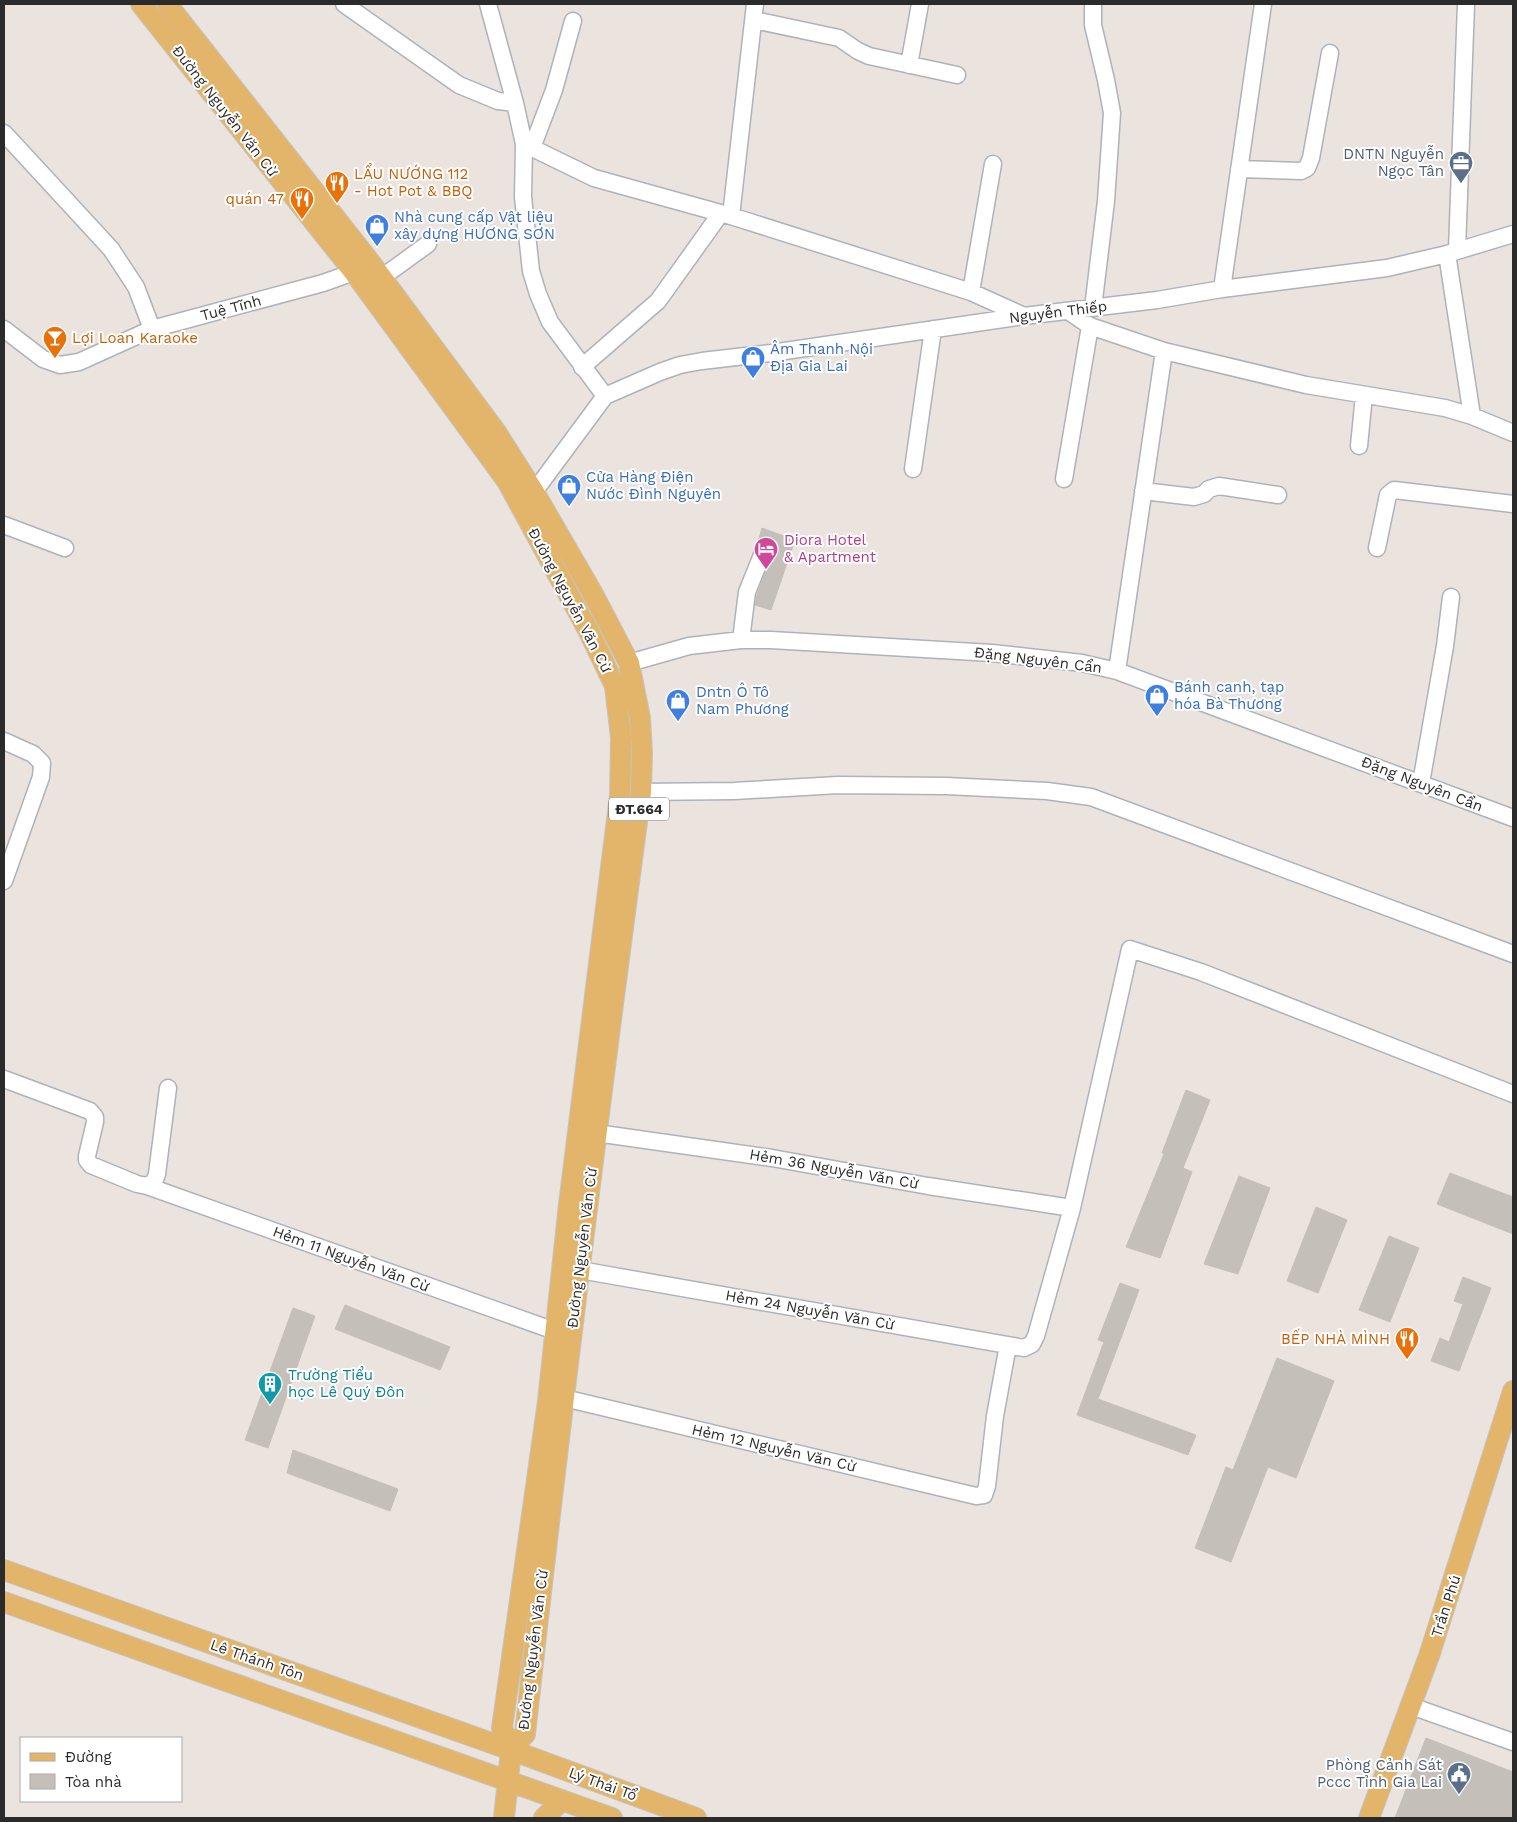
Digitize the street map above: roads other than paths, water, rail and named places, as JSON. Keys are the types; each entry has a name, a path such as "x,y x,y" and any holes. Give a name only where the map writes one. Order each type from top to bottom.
{"main road":[{"name":"Đường Nguyễn Văn Cừ","path":"140,4 368,271 507,481 588,630 615,686 621,738 616,908 596,1133 580,1270 564,1332 548,1402 502,1728 511,1750 525,1734 564,1398 564,1332 569,1204 616,908 641,792 642,753 640,718 629,663 593,594 534,492 496,432 368,271 167,4"},
{"name":"Trần Phú","path":"1368,1818 1411,1706 1449,1596 1513,1391"},
{"name":"Lê Thánh Tôn","path":"4,1570 511,1750"},
{"name":"Lý Thái Tổ","path":"4,1602 612,1818"},
{"name":"ĐT.664","path":"504,1818 511,1750"},
{"name":"Lý Thái Tổ","path":"511,1750 696,1818"},
{"path":"544,1818 562,1800"}],"street":[{"path":"344,4 459,85 498,102 515,103"},
{"path":"488,4 528,146 594,178 726,215 971,292 1024,316"},
{"path":"909,65 920,4"},
{"path":"1093,4 1093,25 1112,113 1106,201 1093,308"},
{"path":"1222,289 1262,4"},
{"path":"1466,4 1452,252 1472,416"},
{"path":"582,367 658,301 726,215 754,12 832,36 869,56 957,76"},
{"path":"534,492 605,396 550,322 538,294 531,271 523,197 528,146 554,90 573,21"},
{"path":"1240,169 1301,171 1307,168 1311,158 1330,53"},
{"path":"4,133 111,249 136,287 152,329"},
{"path":"971,292 993,164"},
{"name":"Nguyễn Thiếp","path":"605,396 680,365 1024,316 1387,268 1513,234"},
{"name":"Tuệ Tĩnh","path":"4,330 43,360 60,365 79,362 152,329 368,271 428,244"},
{"path":"1068,311 1090,326 1164,351 1306,385 1445,408 1472,416 1513,433"},
{"path":"1064,480 1090,326"},
{"path":"913,469 933,329"},
{"path":"1117,671 1164,351"},
{"path":"1358,446 1364,395"},
{"path":"1143,491 1194,497 1218,486 1278,495"},
{"path":"1377,548 1388,495 1394,490 1513,504"},
{"path":"4,525 65,548"},
{"path":"741,640 747,592 764,550"},
{"path":"1421,783 1445,646 1451,597"},
{"name":"Đặng Nguyên Cẩn","path":"629,663 689,646 741,640 771,640 992,653 1082,663 1117,671 1513,818"},
{"path":"4,741 33,754 42,763 41,777 4,881"},
{"path":"641,792 734,791 838,785 1047,791 1091,797 1513,954"},
{"path":"1072,1208 1130,949 1201,972 1513,1094"},
{"name":"Hẻm 11 Nguyễn Văn Cừ","path":"4,1079 90,1111 95,1117 87,1156 87,1160 91,1165 137,1184 564,1332"},
{"path":"147,1186 154,1182 157,1174 168,1088"},
{"name":"Hẻm 36 Nguyễn Văn Cừ","path":"596,1133 772,1158 928,1186 1072,1208"},
{"name":"Hẻm 24 Nguyễn Văn Cừ","path":"580,1270 1024,1348 1032,1344 1036,1336 1072,1208"},
{"name":"Hẻm 12 Nguyễn Văn Cừ","path":"564,1398 976,1496 984,1495 987,1486 995,1416 1008,1345"},
{"path":"1411,1706 1513,1742"}],"place":[{"name":"DNTN Nguyễn Ngọc Tân","path":"1461,184"},
{"name":"LẨU NƯỚNG 112 - Hot Pot & BBQ","path":"337,204"},
{"name":"quán 47","path":"302,220"},
{"name":"Nhà cung cấp Vật liệu xây dựng HƯƠNG SƠN","path":"377,247"},
{"name":"Lợi Loan Karaoke","path":"55,359"},
{"name":"Âm Thanh Nội Địa Gia Lai","path":"753,379"},
{"name":"Cửa Hàng Điện Nước Đình Nguyên","path":"569,507"},
{"name":"Diora Hotel & Apartment","path":"766,570"},
{"name":"Bánh canh, tạp hóa Bà Thương","path":"1157,717"},
{"name":"Dntn Ô Tô Nam Phương","path":"678,722"},
{"name":"BẾP NHÀ MÌNH","path":"1407,1360"},
{"name":"Trường Tiểu học Lê Quý Đôn","path":"270,1405"},
{"name":"Phòng Cảnh Sát Pccc Tỉnh Gia Lai","path":"1459,1795"}]}
